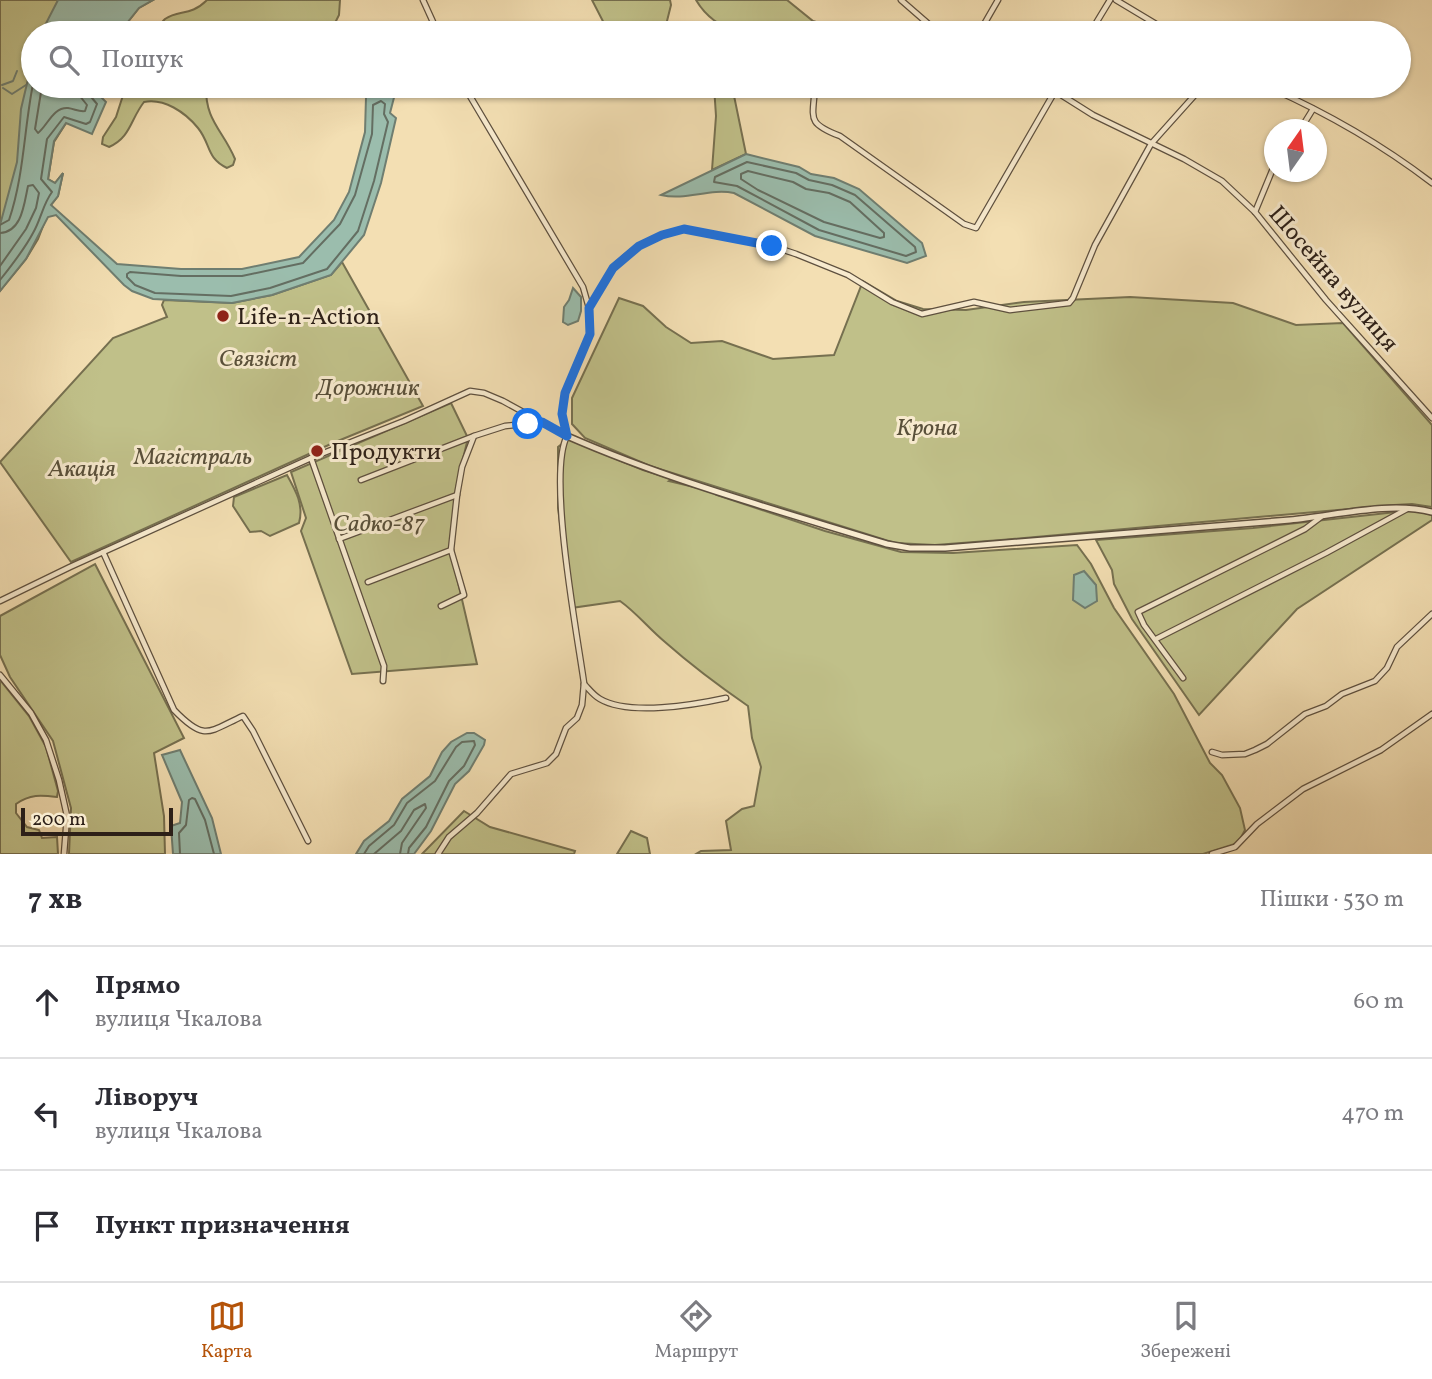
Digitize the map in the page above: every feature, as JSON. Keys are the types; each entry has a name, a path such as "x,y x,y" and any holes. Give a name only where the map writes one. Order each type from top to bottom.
{"street":[{"path":"423,0 433,21"},
{"path":"901,0 925,21"},
{"path":"986,21 998,0"},
{"path":"1097,21 1110,0"},
{"path":"1116,0 1151,21"},
{"path":"438,854 449,838 477,813 511,774 547,763 556,754 566,728 577,718 582,705 584,683 562,519 560,461 562,446 567,436 562,414 565,393 590,334 589,308 574,268 471,98"},
{"path":"814,98 813,121 817,126 840,136 964,224 975,228 1050,98"},
{"name":"Шосейна вулиця","path":"1070,98 1093,114 1222,181 1255,212 1326,300 1432,418"},
{"path":"589,308 613,268 625,257 639,246 662,235 684,229 772,246 848,275 892,302 922,314 975,302 1010,310 1069,303 1095,246 1152,144 1192,98"},
{"path":"1291,98 1382,148 1432,183"},
{"path":"1307,119 1313,109"},
{"path":"1255,212 1268,182"},
{"path":"0,601 311,457 404,422 470,391 484,393 567,436 624,461 887,544 910,548 945,548 1407,508 1432,512"},
{"path":"360,480 505,426 542,422"},
{"path":"441,606 464,595 451,550 462,467 474,436"},
{"path":"311,457 384,666 383,681"},
{"path":"340,539 457,495"},
{"path":"1156,639 1337,548 1407,508"},
{"path":"1183,678 1144,625 1138,612 1305,529 1321,517"},
{"path":"368,582 451,550"},
{"path":"103,552 174,710 188,724 201,731 212,732 243,716 308,841"},
{"path":"1212,752 1222,755 1245,754 1255,750 1268,744 1305,714 1326,706 1342,694 1375,681 1387,667 1397,647 1432,614"},
{"path":"0,674 31,713 46,740 67,816 64,854"},
{"path":"584,683 602,701 650,708 684,707 726,698"},
{"path":"1212,854 1235,847 1257,824 1303,789 1381,750 1432,714"}],"green space":[{"path":"0,0 153,0 139,8 129,21 21,21 21,98 44,98 66,123 54,142 48,179 55,183 63,173 58,196 51,205 38,239 26,259 0,291"},
{"path":"207,0 340,0 336,21 163,21"},
{"path":"592,0 670,0 667,21 603,21"},
{"path":"696,0 787,0 813,21 716,21"},
{"path":"122,98 206,98 212,117 235,159 233,165 227,168 215,160 193,122 174,107 159,102 144,102 130,128 109,147 102,144 103,137 116,117"},
{"path":"715,98 734,98 746,154 712,170"},
{"path":"342,262 423,406 333,443 71,562 0,462 113,338 167,317 162,305 164,300 232,303 272,295 331,275"},
{"name":"Крона","path":"863,281 897,301 923,309 966,310 1024,302 1130,297 1233,303 1296,325 1343,323 1432,425 1432,507 1394,505 935,545 895,543 650,466 585,438 572,424 572,398 619,298 643,306 666,327 691,343 722,341 773,359 834,355"},
{"name":"Садко-87","path":"451,403 468,438 456,488 450,548 477,664 352,674 301,531 306,518 291,472"},
{"path":"568,439 672,479 669,481 719,493 717,495 825,531 901,552 953,553 1077,545 1091,564 1114,608 1174,694 1210,763 1222,775 1240,808 1245,830 1238,843 1203,854 696,854 701,851 731,850 726,821 742,809 754,806 761,767 752,738 748,706 685,659 620,601 571,608 558,508 558,447"},
{"path":"287,475 300,504 299,523 270,536 261,531 250,532 233,506 234,497"},
{"path":"1414,510 1432,515 1432,520 1297,609 1199,715 1132,619 1114,584 1112,570 1096,540 1253,528"},
{"path":"95,564 184,738 154,753 164,816 165,854 69,854 71,808 53,741 10,677 0,655 0,616"},
{"path":"0,680 29,716 46,747 58,791 57,797 26,798 16,804 16,813 27,827 39,830 42,838 57,837 58,854 0,854"},
{"path":"464,811 490,827 575,851 574,854 422,854"},
{"path":"631,831 647,838 650,854 617,854"}],"water":[{"path":"58,0 153,0 139,8 129,21 47,21"},
{"path":"24,98 102,98 106,102 92,134 66,123 54,141 48,179 55,183 63,173 58,196 51,205 117,264 181,269 242,269 299,257 334,220 349,192 365,132 366,98 394,98 390,113 396,118 381,183 364,235 331,275 272,295 232,303 153,299 132,291 56,215 48,217 26,259 0,291 0,225 17,162"},
{"path":"746,154 799,167 811,174 834,178 859,189 922,243 926,256 907,263 815,236 734,193 716,192 679,197 661,195"},
{"path":"573,288 581,297 581,311 578,321 568,325 563,322 564,307"},
{"path":"1084,571 1096,585 1097,601 1085,608 1073,600 1074,575"},
{"path":"467,733 474,733 485,740 484,745 469,771 455,784 431,831 414,854 356,854 364,841 389,821 402,799 430,776 442,752 451,742"},
{"path":"180,750 212,818 221,854 173,854 171,826 180,823 182,802 162,755"}],"waterway":[{"path":"2,85 13,81 17,71"},
{"path":"3,88 12,94 21,88"}],"place":[{"name":"Life-n-Action","path":"223,316"},
{"name":"Продукти","path":"317,451"}],"route":[{"path":"528,424 542,422 567,436 562,414 565,393 590,334 589,308 613,268 639,246 662,235 684,229 772,246"}],"park label":[{"name":"Связіст","path":"258,358"},
{"name":"Дорожник","path":"368,387"},
{"name":"Магістраль","path":"193,456"},
{"name":"Акація","path":"82,468"}]}
